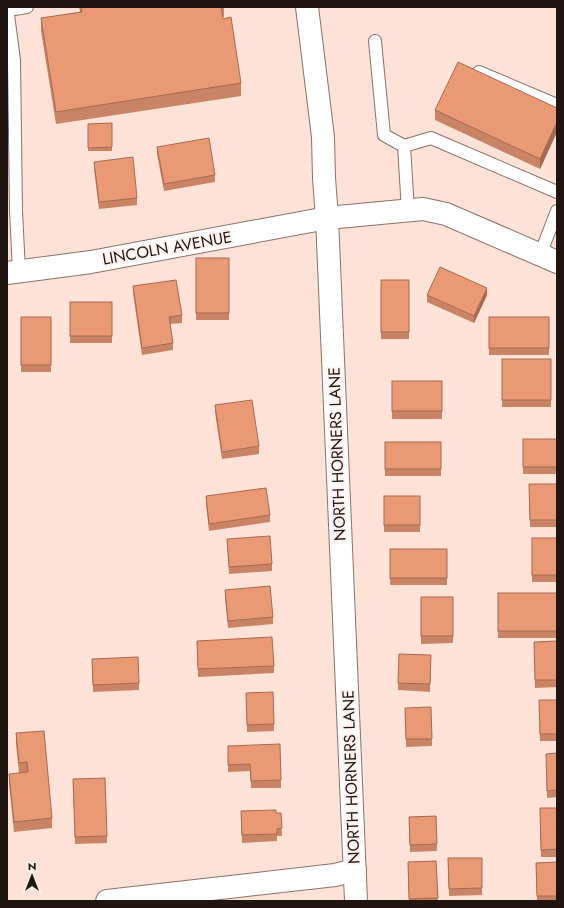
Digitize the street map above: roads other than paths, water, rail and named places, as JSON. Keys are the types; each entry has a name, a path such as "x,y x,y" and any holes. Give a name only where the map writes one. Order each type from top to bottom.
{"street":[{"name":"NORTH HORNERS LANE","path":"307,7 323,137 356,901"},
{"name":"LINCOLN AVENUE","path":"13,272 91,262 327,218 423,209 446,214 548,258"},
{"path":"107,901 335,875 355,870"}],"lane":[{"path":"13,272 16,211 14,60 7,8 27,7"},
{"path":"375,41 384,135 404,146 431,138 557,192"},
{"path":"467,67 557,105"},
{"path":"404,146 408,211"},
{"path":"548,258 557,211"}]}
